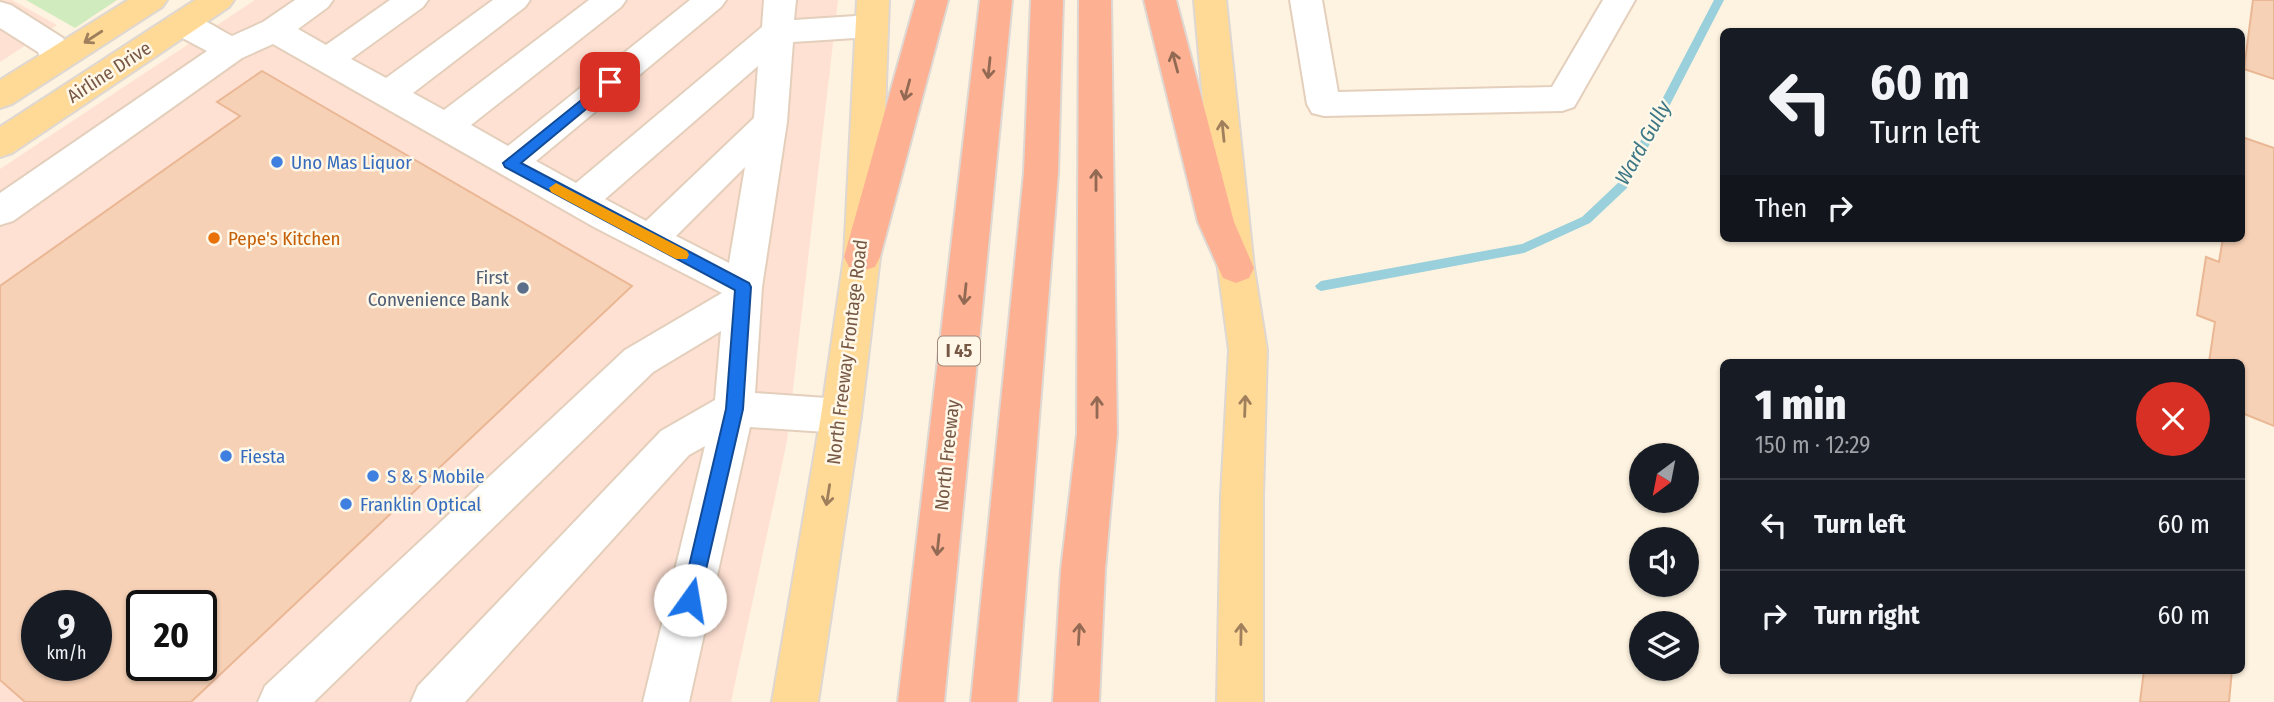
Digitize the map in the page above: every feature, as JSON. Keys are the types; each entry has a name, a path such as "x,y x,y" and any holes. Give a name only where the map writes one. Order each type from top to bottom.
{"highway":[{"path":"862,257 932,0"},
{"name":"North Freeway","path":"921,702 996,0"},
{"path":"994,702 1041,173 1047,0"},
{"path":"1076,702 1083,570 1097,434 1095,0"},
{"path":"1160,0 1216,222 1236,268"}],"main road":[{"name":"Airline Drive","path":"0,96 150,0"},
{"name":"Airline Drive","path":"0,144 218,0"},
{"path":"1210,0 1236,268 1248,350 1242,496 1240,702"},
{"name":"North Freeway Frontage Road","path":"795,702 841,416 862,257 872,13"},
{"path":"56,60 92,84"}],"lane":[{"path":"0,211 231,50 274,30 317,0"},
{"path":"328,59 412,0"},
{"path":"388,94 514,0"},
{"path":"446,127 610,0"},
{"path":"510,163 710,0"},
{"path":"1306,0 1324,104 1562,99 1619,0"},
{"path":"0,13 52,46 56,60"},
{"path":"579,201 779,16 872,13"},
{"path":"666,702 734,409 743,293 770,122 779,16"},
{"path":"183,24 231,50"},
{"path":"274,30 743,293"},
{"path":"650,239 770,122"},
{"path":"281,702 639,361 743,293"},
{"path":"433,702 675,443 734,409 841,416"}],"shaded area":[{"path":"0,0 12,0 57,25 0,62"},
{"path":"255,0 838,0 787,441 731,702 0,702 0,169"}],"green space":[{"path":"26,0 117,0 75,28"}],"building":[{"path":"2253,0 2274,0 2274,79 2245,69"},
{"name":"Fiesta","path":"262,71 632,286 217,677 217,590 126,590 126,681 213,681 191,702 25,702 0,680 0,286 240,116 217,102"},
{"path":"2245,138 2274,148 2274,426 2245,414 2245,359 2209,359 2215,322 2197,315 2206,257 2219,262 2222,242 2245,242"},
{"path":"2144,674 2232,674 2229,702 2140,702"}],"waterway":[{"name":"Ward Gully","path":"1321,286 1524,248 1586,220 1623,185 1719,0"}],"slow traffic":[{"path":"556,188 681,255"}],"place":[{"name":"Uno Mas Liquor","path":"277,162"},
{"name":"Pepe's Kitchen","path":"214,238"},
{"name":"First Convenience Bank","path":"523,288"},
{"name":"Fiesta","path":"226,456"},
{"name":"S & S Mobile","path":"373,476"},
{"name":"Franklin Optical","path":"346,504"}],"route":[{"path":"610,82 510,163 743,287 734,409 690,600"}]}
